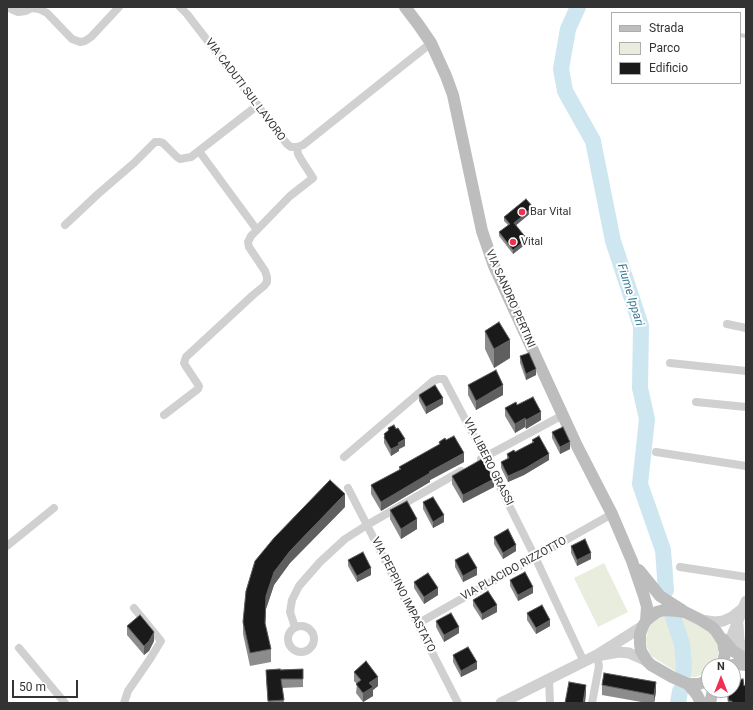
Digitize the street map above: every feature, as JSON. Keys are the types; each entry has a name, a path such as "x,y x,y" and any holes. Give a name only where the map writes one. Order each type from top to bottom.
{"main road":[{"name":"VIA SANDRO PERTINI","path":"405,7 431,43 453,95 482,231 494,266 577,446 612,514 632,561"},
{"path":"632,561 660,596 712,627 720,636 727,655 737,664 746,665"},
{"path":"632,561 647,607 644,624 640,634 641,651 647,661 672,677 688,684 701,683"},
{"path":"644,624 657,612 664,610 678,611 695,617"},
{"path":"727,655 733,651 746,658"},
{"path":"688,684 697,695 701,703"}],"street":[{"path":"9,7 11,10 18,12 26,11 32,8 39,9 47,13 72,39 80,42 86,41 91,37 120,7"},
{"name":"VIA CADUTI SUL LAVORO","path":"180,7 187,14 287,144 291,147 297,148 303,145 431,43"},
{"path":"65,226 155,142 163,143 180,160 191,157 258,105"},
{"path":"164,415 198,389 199,386 184,363 186,357 264,286 266,282 268,277 249,247 248,242 251,236 290,196 313,178 298,154 297,148"},
{"path":"199,151 257,230"},
{"path":"727,324 746,328"},
{"path":"670,363 746,371"},
{"name":"VIA LIBERO GRASSI","path":"344,457 433,381 444,379 535,557 584,662"},
{"path":"696,402 746,407"},
{"path":"295,627 290,612 292,600 299,586 320,562 345,539 469,466 564,415"},
{"path":"656,452 746,466"},
{"name":"VIA PEPPINO IMPASTATO","path":"348,488 458,703"},
{"path":"7,546 54,508"},
{"name":"VIA PLACIDO RIZZOTTO","path":"417,624 612,514"},
{"path":"680,567 746,577"},
{"path":"695,617 715,622 723,621 732,617 744,605"},
{"path":"727,655 744,605"},
{"path":"124,703 128,690 161,641 134,608"},
{"path":"738,620 739,640 746,654"},
{"path":"501,703 598,655 644,624"},
{"path":"19,648 65,703"},
{"path":"598,655 619,652 629,653 647,661"},
{"path":"592,703 600,666 598,655"},
{"path":"549,680 550,703"}],"green space":[{"path":"604,563 628,612 598,627 574,578"},
{"path":"662,616 684,617 710,632 718,647 717,658 701,658 701,675 688,677 680,674 651,656 647,647 646,638 648,630 655,619"}],"building":[{"path":"526,199 533,207 514,223 527,239 513,250 499,232 510,224 504,217"},
{"path":"499,322 510,340 494,349 485,331"},
{"path":"529,353 536,369 526,374 520,356"},
{"path":"496,370 503,385 476,401 468,385"},
{"path":"435,385 443,398 426,407 419,395"},
{"path":"533,397 541,412 526,420 525,418 515,424 505,408 516,402 517,405"},
{"path":"394,425 396,429 398,428 405,439 398,443 399,445 391,449 384,437 384,434 389,430 388,428"},
{"path":"563,427 570,442 560,447 552,432"},
{"path":"454,436 464,453 429,472 430,473 381,502 371,485 401,469 399,467 440,444 439,442 445,438 446,440"},
{"path":"539,436 549,454 524,469 508,476 501,462 509,458 507,454 514,450 515,452 534,442 532,440"},
{"path":"482,459 494,479 463,495 452,476"},
{"path":"330,480 345,494 290,551 274,572 266,596 265,623 271,649 250,653 243,622 246,591 255,561 274,538"},
{"path":"433,497 444,515 433,522 423,502"},
{"path":"407,501 417,519 401,529 390,510"},
{"path":"508,529 516,545 503,553 494,537"},
{"path":"585,539 591,553 577,560 571,546"},
{"path":"363,552 371,568 357,576 348,560"},
{"path":"468,553 477,568 463,576 455,560"},
{"path":"525,572 533,587 518,595 510,580"},
{"path":"428,573 438,588 424,597 414,582"},
{"path":"488,591 497,605 482,614 473,600"},
{"path":"542,605 550,620 536,628 527,613"},
{"path":"451,613 459,627 444,635 436,621"},
{"path":"140,615 154,632 144,646 127,626"},
{"path":"468,647 477,662 461,671 453,655"},
{"path":"366,661 378,677 369,683 373,687 363,693 356,684 361,680 354,672"},
{"path":"303,669 303,679 281,679 284,700 268,701 266,670"},
{"path":"604,673 656,682 654,695 602,685"},
{"path":"741,679 743,679 744,686 746,685 746,703 732,703 732,701 729,701 728,698 741,698"},
{"path":"569,682 586,685 583,703 565,703"}],"waterway":[{"name":"Fiume Ippari","path":"578,7 568,29 561,69 565,91 593,141 613,241 641,326 640,388 647,419 640,484 663,550 666,590"},
{"name":"Fiume Ippari","path":"672,614 682,644 684,665 683,675"},
{"name":"Fiume Ippari","path":"678,703 680,691"}],"place":[{"name":"Bar Vital","path":"522,212"},
{"name":"Vital","path":"513,242"}]}
